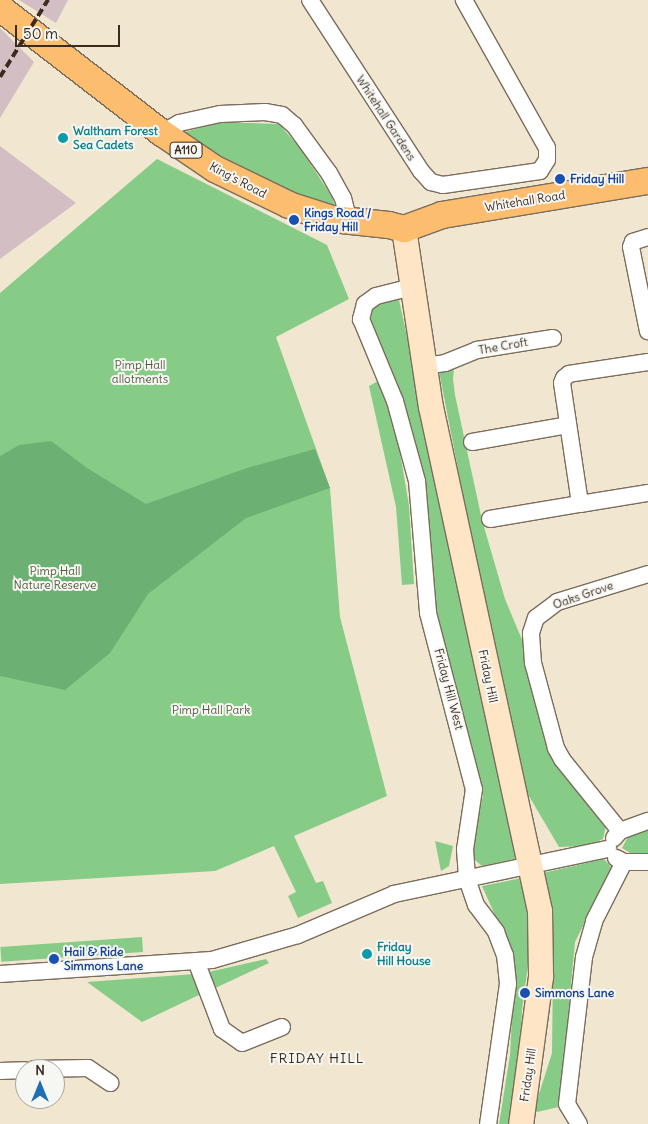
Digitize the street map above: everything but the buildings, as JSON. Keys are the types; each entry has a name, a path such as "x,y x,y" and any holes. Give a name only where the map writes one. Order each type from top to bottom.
{"main road":[{"name":"King's Road","path":"0,8 162,133 215,168 262,193 312,213 348,222 389,225 404,229"},
{"name":"Whitehall Road","path":"404,229 442,215 648,181"},
{"name":"Friday Hill","path":"404,229 424,366 460,546 540,911 541,977 521,1124"}],"street":[{"name":"Whitehall Gardens","path":"310,0 421,171 431,182 443,185 540,171 547,160 547,148 464,0"},
{"path":"162,133 180,123 220,114 265,112 282,115 294,125 329,173 343,198 348,222"},
{"path":"492,179 495,206"},
{"path":"648,237 633,242 631,247 648,331"},
{"name":"Friday Hill West","path":"412,287 376,296 365,304 361,319 395,401 416,481 428,613 474,788 465,849 467,879 471,894 496,932 505,956 508,984 488,1124"},
{"name":"The Croft","path":"424,366 445,363 477,350 553,338"},
{"path":"580,504 562,384 564,378 570,374 648,362"},
{"path":"472,442 568,425"},
{"path":"490,519 648,493"},
{"name":"Oaks Grove","path":"620,831 562,759 556,748 533,663 531,633 536,618 545,609 557,602 648,574"},
{"path":"0,974 212,960 298,935 394,894 608,849 620,831 648,821"},
{"path":"608,849 615,858 624,862 648,862"},
{"path":"579,1124 567,1104 584,957 594,921 624,862"},
{"path":"196,961 222,1029 242,1043 282,1026"},
{"path":"65,1068 88,1068 110,1083"},
{"path":"0,1071 15,1070"}],"shaded area":[{"path":"19,0 68,0 56,23"},
{"path":"0,28 34,62 0,118"},
{"path":"0,146 76,203 0,259"}],"green space":[{"path":"220,122 279,124 301,149 332,197 336,209 296,196 221,163 178,134"},
{"path":"157,159 327,245 349,299 276,337 330,488 340,617 387,796 294,836 316,883 323,881 332,903 298,918 288,896 296,892 274,846 215,871 0,884 0,293"},
{"path":"399,300 520,851 514,859 482,866 475,860 472,848 483,795 431,596 422,486 365,329 374,301"},
{"path":"455,359 453,379 455,395 482,520 505,599 523,642 546,739 606,826 603,839 588,846 559,847 526,791 500,685 437,361"},
{"path":"380,380 400,452 409,506 414,584 402,585 396,507 369,386"},
{"name":"Pimp Hall Nature Reserve","path":"51,441 87,468 146,504 247,468 315,449 330,488 246,518 148,594 110,653 65,690 0,676 0,456 19,445"},
{"path":"648,829 648,853 635,856 622,848 630,833"},
{"path":"435,841 453,846 449,866 441,871"},
{"path":"604,859 612,868 575,942 561,1092 563,1106 533,1113 552,1053 553,963 543,873"},
{"path":"522,878 532,935 522,1010 520,1059 512,1124 499,1124 510,1055 515,960 482,886"},
{"path":"142,937 143,952 1,962 0,947"},
{"path":"266,959 269,963 211,990 204,973"},
{"path":"195,974 203,993 142,1022 87,982"}],"railway":[{"path":"0,77 48,0"}],"place":[{"name":"Waltham Forest Sea Cadets","path":"63,138"},
{"name":"Friday Hill","path":"560,179"},
{"name":"Kings Road / Friday Hill","path":"294,220"},
{"name":"Friday Hill House","path":"367,954"},
{"name":"Hail & Ride Simmons Lane","path":"54,959"},
{"name":"Simmons Lane","path":"525,993"}],"district":[{"name":"FRIDAY HILL","path":"317,1058"}],"park label":[{"name":"Pimp Hall allotments","path":"140,372"},
{"name":"Pimp Hall Park","path":"211,710"}]}
